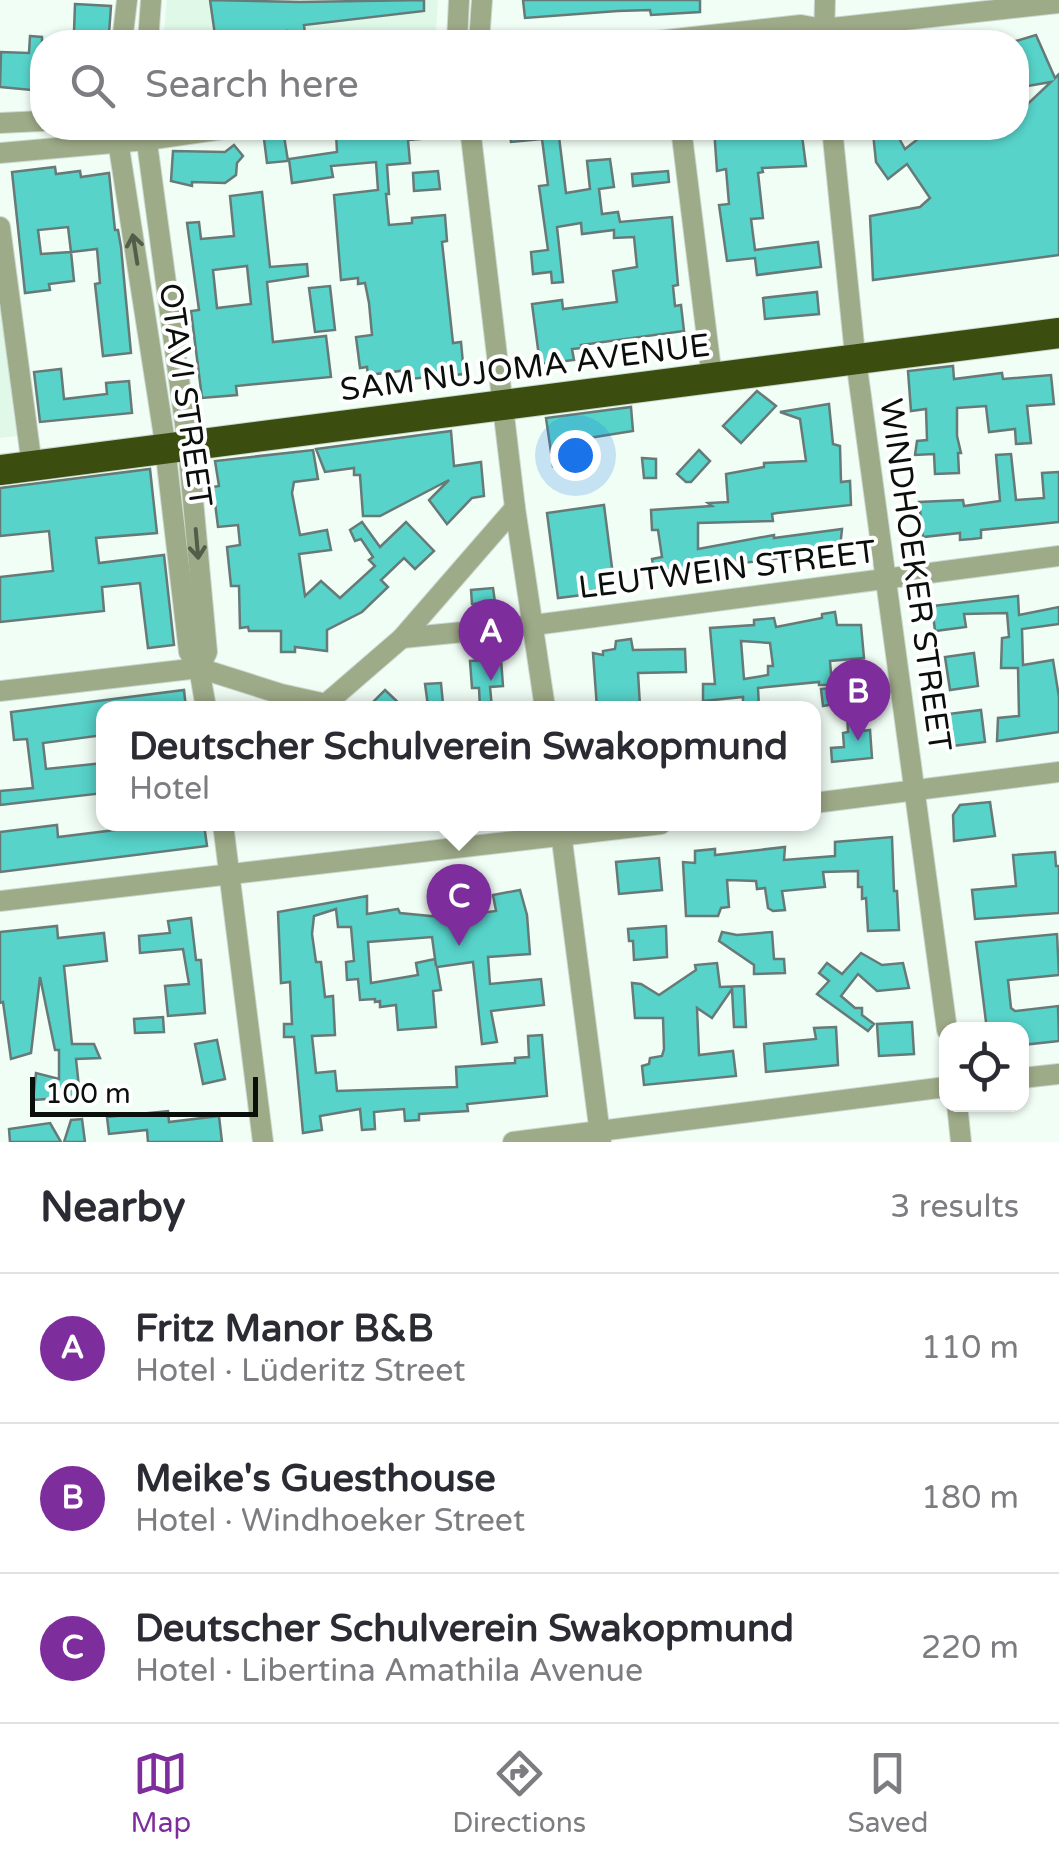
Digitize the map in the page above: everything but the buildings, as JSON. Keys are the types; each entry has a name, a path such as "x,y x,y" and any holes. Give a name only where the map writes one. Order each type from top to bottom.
{"highway":[{"name":"SAM NUJOMA AVENUE","path":"854,352 1059,316"},
{"name":"SAM NUJOMA AVENUE","path":"0,470 20,453 175,438 854,352 1059,333"}],"street":[{"path":"123,30 127,0"},
{"path":"149,30 151,0"},
{"path":"458,30 459,0"},
{"path":"480,30 482,0"},
{"path":"824,30 825,0"},
{"path":"867,30 1059,3"},
{"path":"760,30 801,25 811,30"},
{"path":"0,123 30,122"},
{"path":"0,153 85,140"},
{"name":"OTAVI STREET","path":"119,140 175,438 207,652 200,668 205,701"},
{"name":"OTAVI STREET","path":"147,140 175,438"},
{"path":"471,140 515,508 544,701"},
{"path":"682,140 711,370"},
{"name":"WINDHOEKER STREET","path":"833,140 854,352 946,1022"},
{"path":"0,227 20,453"},
{"path":"330,701 402,638 515,508"},
{"name":"LEUTWEIN STREET","path":"402,638 1059,556"},
{"path":"0,691 200,668 306,701"},
{"path":"821,802 1059,772"},
{"path":"224,831 263,1142"},
{"path":"0,901 553,831"},
{"path":"561,831 600,1137"},
{"path":"1029,1077 1059,1074"},
{"path":"513,1142 600,1137 939,1088"},
{"path":"957,1112 961,1142"}],"shaded area":[{"path":"167,0 438,0 436,30 164,30"},
{"path":"0,297 17,436 0,438"}],"place":[{"name":"Fritz Manor B&B","path":"491,681"},
{"name":"Meike's Guesthouse","path":"858,741"},
{"name":"Deutscher Schulverein Swakopmund","path":"459,946"}]}
